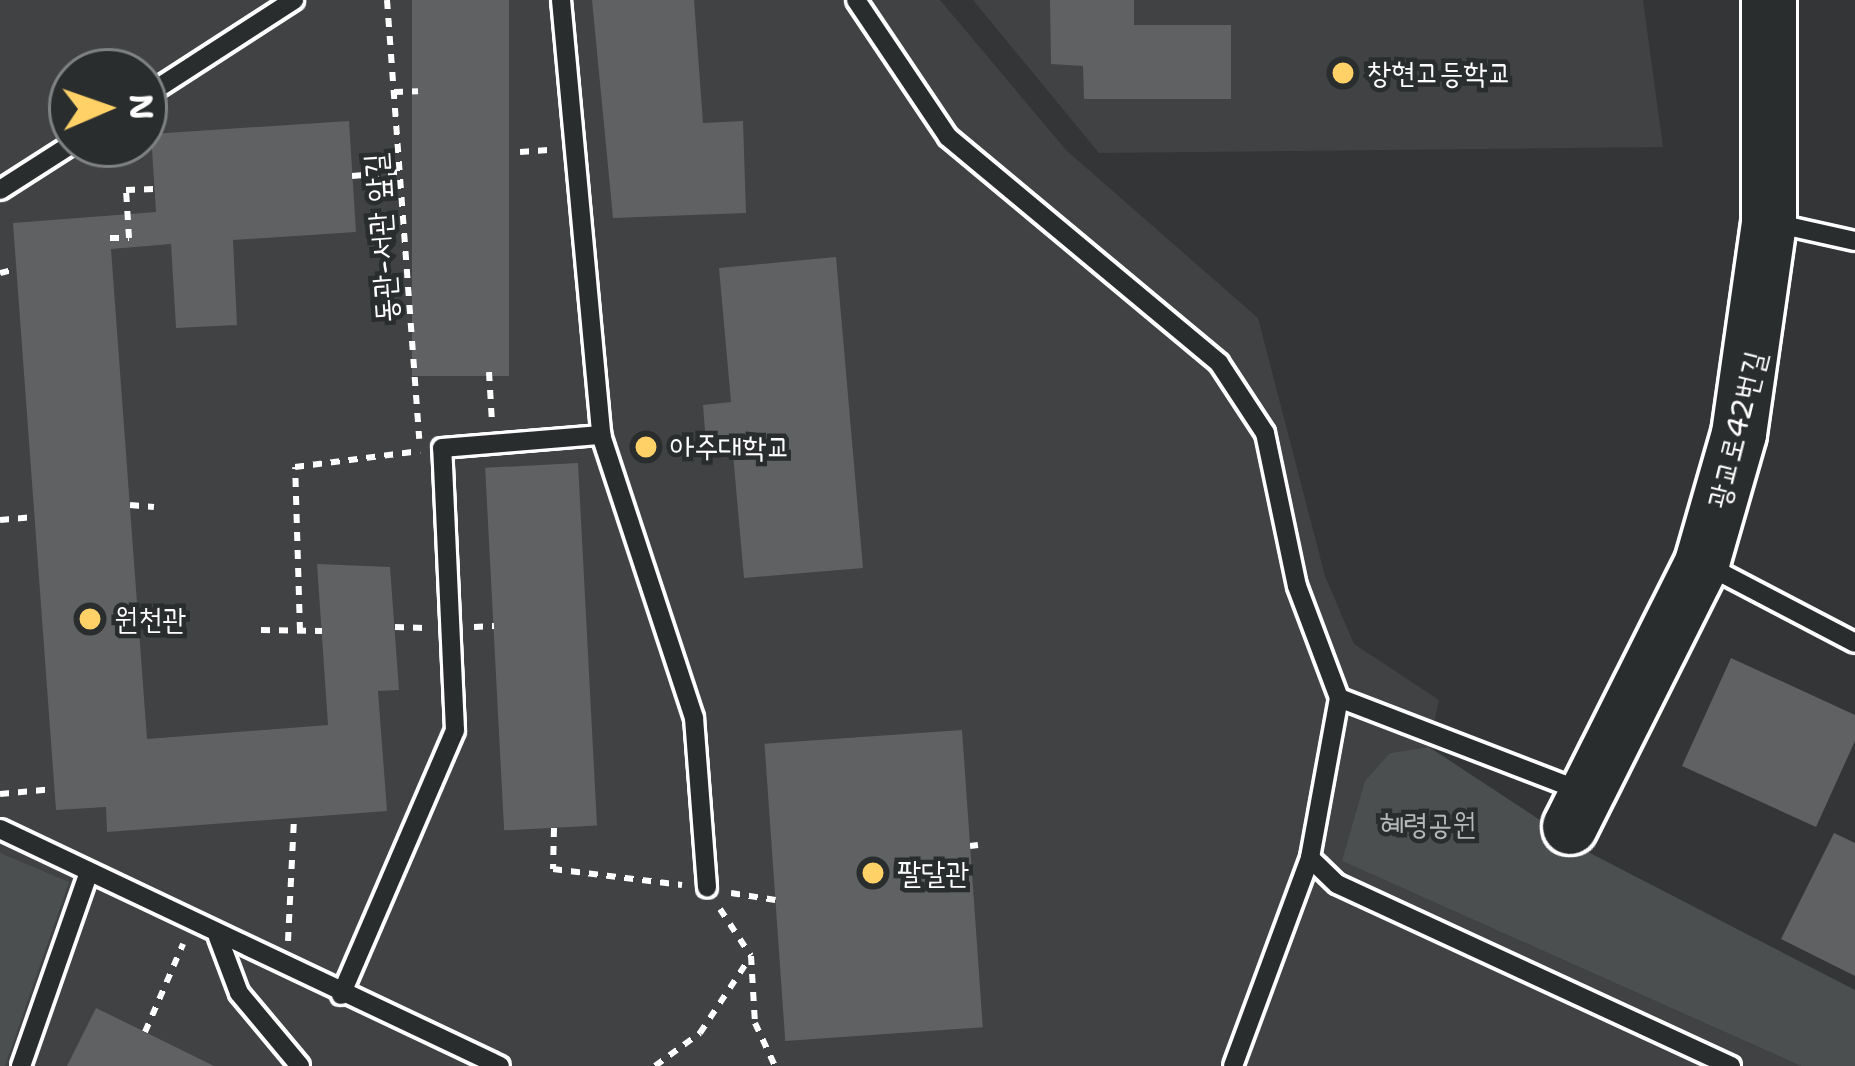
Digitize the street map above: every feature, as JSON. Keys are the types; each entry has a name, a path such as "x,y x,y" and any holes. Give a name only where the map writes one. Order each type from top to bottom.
{"street":[{"name":"광교로42번길","path":"1579,811 1702,562 1759,339 1769,222 1769,0"}],"lane":[{"path":"168,81 294,0"},
{"path":"561,0 601,435 694,718 706,888"},
{"path":"856,0 948,136 1243,390 1340,698 1310,858 1233,1066"},
{"path":"0,190 48,159"},
{"path":"1769,222 1855,241"},
{"path":"341,995 455,730 442,448 601,435"},
{"path":"1702,562 1855,643"},
{"path":"1340,698 1579,811"},
{"path":"0,829 218,937 500,1066"},
{"path":"1310,858 1337,884 1730,1066"},
{"path":"21,1066 88,875"},
{"path":"218,937 239,993 300,1066"}],"path":[{"name":"동관-서관 앞길","path":"388,0 420,451"},
{"path":"394,92 418,91"},
{"path":"352,176 400,172"},
{"path":"110,238 128,238 126,190 154,189"},
{"path":"0,273 16,269"},
{"path":"489,372 493,444"},
{"path":"300,631 295,467 442,448"},
{"path":"130,505 154,507"},
{"path":"0,520 34,517"},
{"path":"261,630 322,631"},
{"path":"0,794 54,789"},
{"path":"286,969 294,818"},
{"path":"554,828 553,869 775,900"},
{"path":"706,888 751,956 755,1023 775,1066"},
{"path":"145,1032 181,949"},
{"path":"655,1066 700,1034 751,956"}],"shaded area":[{"name":"아주대학교","path":"0,0 940,0 1066,150 1258,318 1325,576 1354,644 1439,700 1429,747 1390,753 1342,861 1801,1066 0,1066"},
{"name":"창현고등학교","path":"973,0 1643,0 1663,147 1099,153"}],"green space":[{"name":"혜령공원","path":"1429,747 1590,853 1855,990 1855,1066 1801,1066 1342,861 1365,781 1390,753"},
{"path":"0,853 69,882 5,1066 0,1066"}],"building":[{"path":"412,0 509,0 509,376 412,376"},
{"path":"592,0 694,0 703,123 743,121 746,213 613,218"},
{"path":"1050,0 1134,0 1134,25 1231,25 1231,99 1084,99 1083,66 1051,64"},
{"name":"원천관","path":"349,121 356,232 233,240 237,325 176,328 171,244 111,249 147,739 328,725 317,564 390,567 399,690 378,691 387,811 107,832 106,807 56,810 13,223 156,212 153,168 168,168 168,133"},
{"path":"836,257 863,568 744,578 733,454 707,456 703,405 731,402 719,268"},
{"path":"578,463 597,826 504,830 485,468"},
{"path":"1731,658 1855,715 1855,741 1816,827 1682,766"},
{"name":"팔달관","path":"962,730 983,1027 785,1041 764,744"},
{"path":"1834,833 1855,843 1855,976 1781,939"},
{"path":"96,1008 145,1032 214,1066 67,1066"}],"place":[{"name":"창현고등학교","path":"1343,73"},
{"name":"아주대학교","path":"646,447"},
{"name":"원천관","path":"90,619"},
{"name":"팔달관","path":"873,873"}]}
